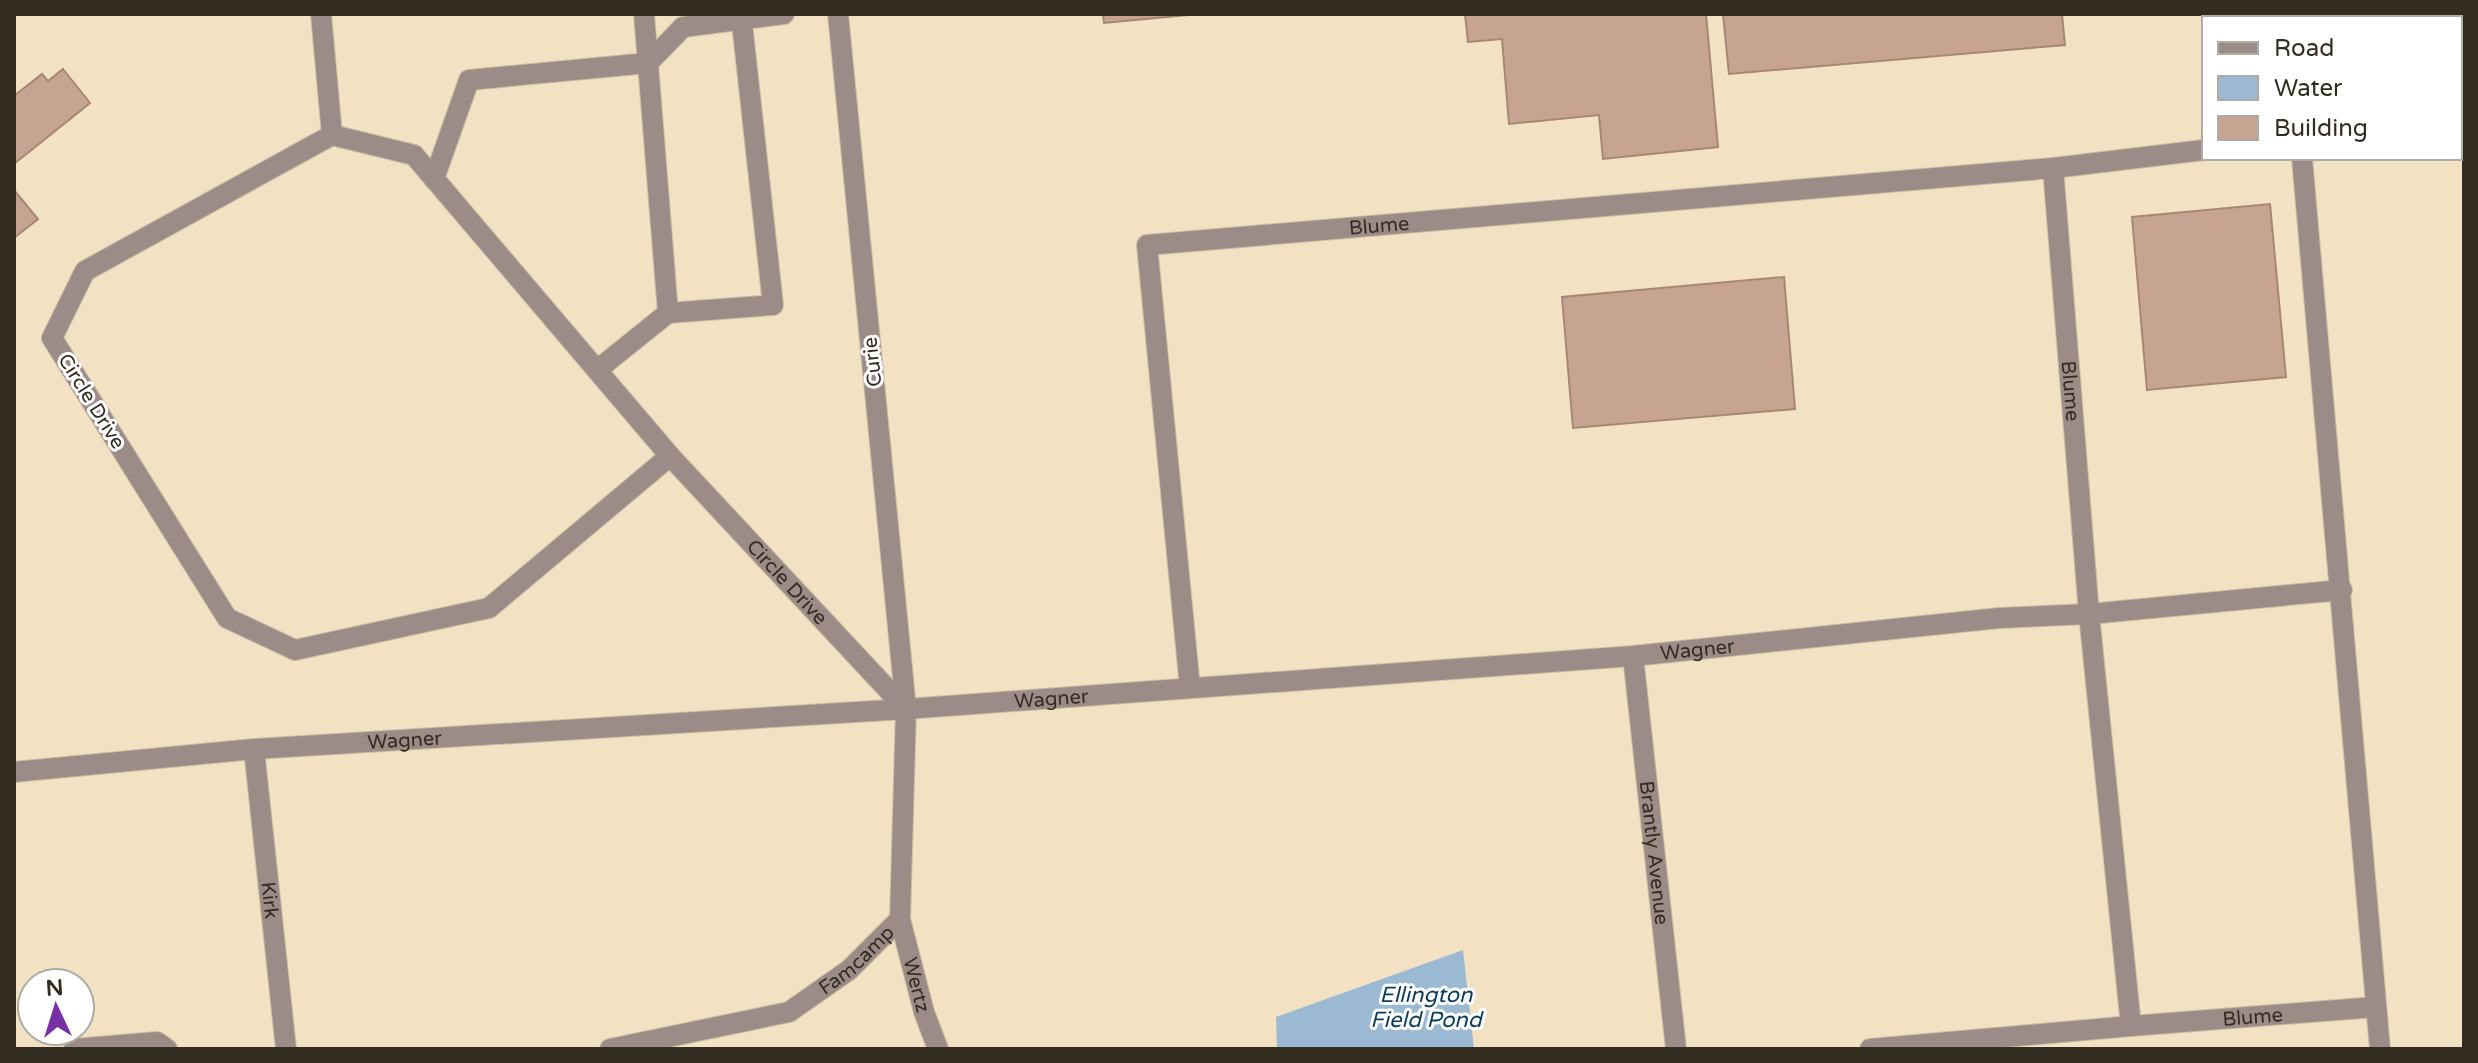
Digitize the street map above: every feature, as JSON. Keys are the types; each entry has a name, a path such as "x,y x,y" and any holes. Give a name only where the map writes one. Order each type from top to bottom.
{"lane":[{"path":"321,14 332,135"},
{"path":"644,14 668,313"},
{"path":"434,179 469,80 648,63 683,27 784,14"},
{"name":"Curie","path":"838,14 906,709"},
{"path":"597,370 668,313 773,305 742,17"},
{"name":"Circle Drive","path":"670,456 489,608 295,650 227,618 52,338 85,271 332,135 414,155 670,456 906,709"},
{"name":"Blume","path":"1190,688 1147,245 2053,168 2202,150"},
{"path":"2302,160 2380,1049"},
{"name":"Blume","path":"2053,168 2089,614 2131,1026"},
{"path":"2089,614 2342,590"},
{"name":"Wagner","path":"14,772 254,749 906,709 1633,656 1999,618 2089,614"},
{"name":"Brantly Avenue","path":"1633,656 1676,1049"},
{"name":"Famcamp","path":"610,1049 789,1012 849,970 900,919 906,709"},
{"name":"Kirk","path":"254,749 286,1049"},
{"name":"Wertz","path":"900,919 924,1012 938,1049"},
{"name":"Blume","path":"1870,1049 2376,1007"},
{"path":"74,1049 157,1042 167,1049"}],"water":[{"name":"Ellington Field Pond","path":"1463,950 1474,1049 1277,1049 1276,1017"}],"building":[{"path":"1103,14 1199,14 1104,23"},
{"path":"1465,14 1706,14 1718,147 1603,159 1599,115 1509,124 1502,39 1468,42"},
{"path":"1723,14 2062,14 2065,45 1729,74"},
{"path":"63,69 90,103 14,164 14,96 42,74 48,81"},
{"path":"14,190 38,219 14,238"},
{"path":"2270,204 2286,377 2147,390 2132,217"},
{"path":"1784,277 1795,409 1573,428 1562,297"}]}
